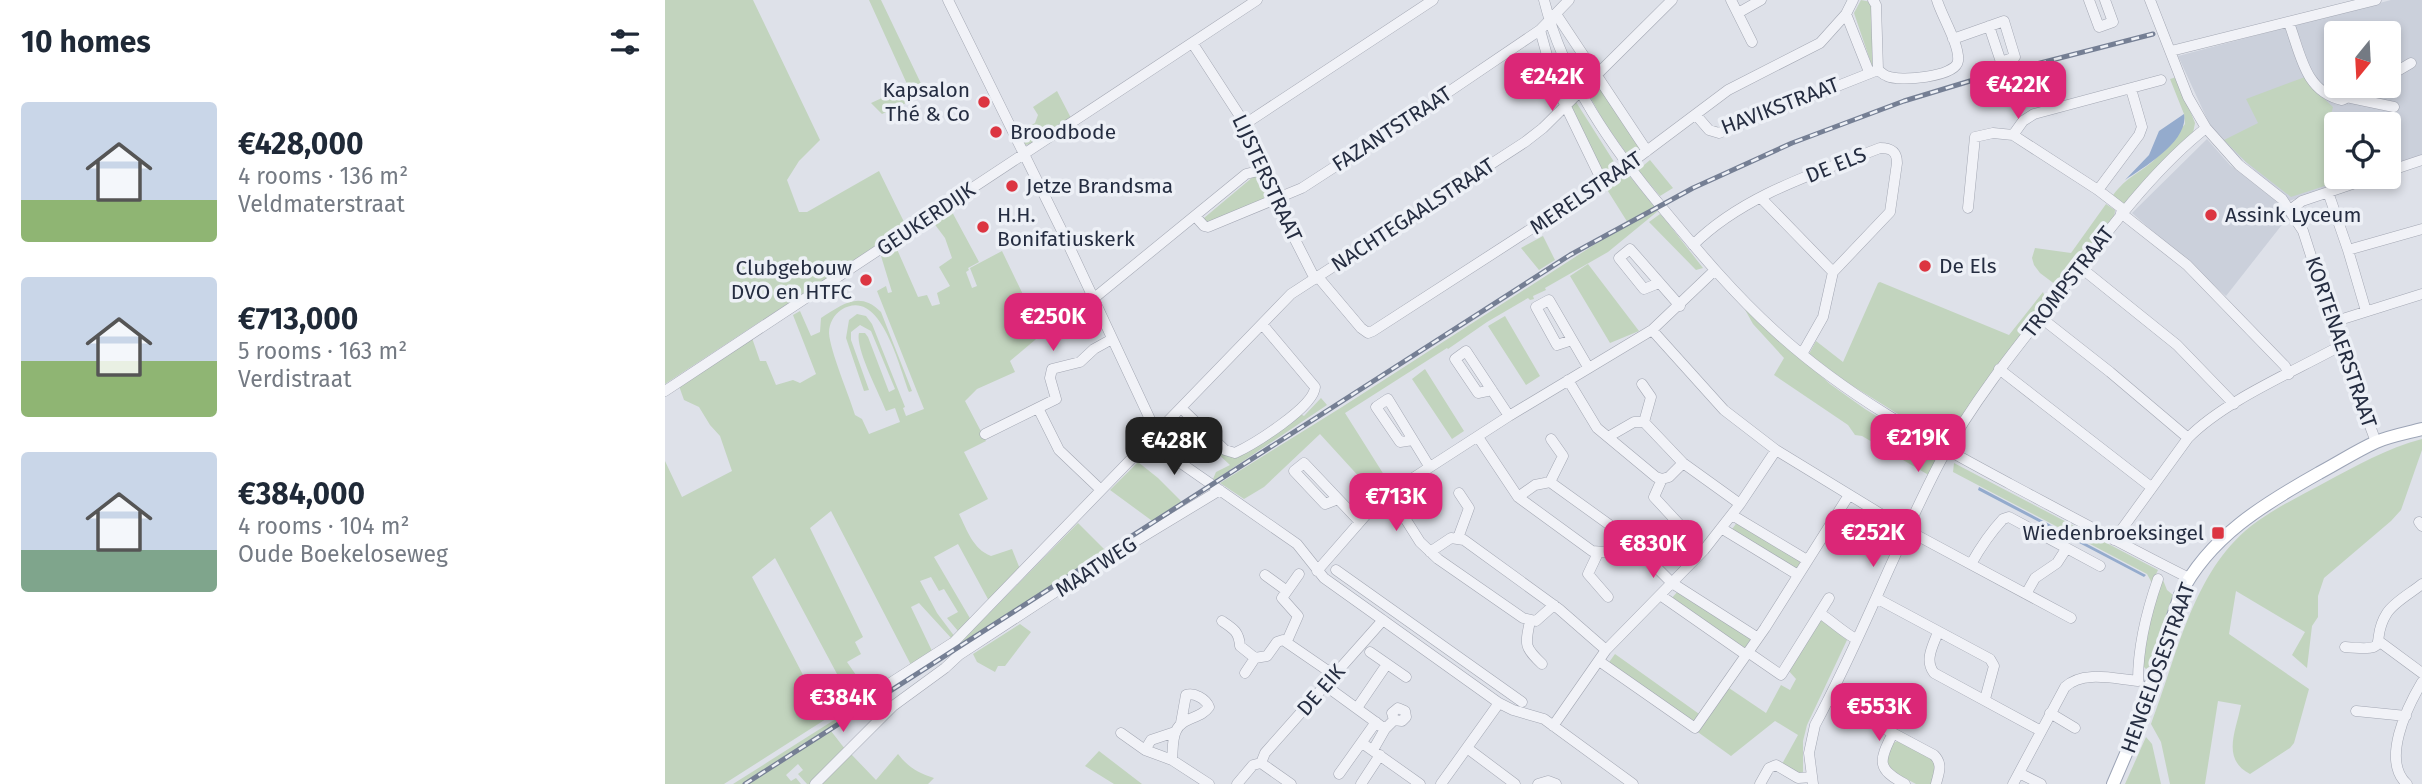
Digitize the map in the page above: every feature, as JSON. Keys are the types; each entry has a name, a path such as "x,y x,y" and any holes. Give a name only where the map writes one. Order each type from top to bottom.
{"main road":[{"name":"HENGELOSESTRAAT","path":"2113,784 2134,735 2145,682 2176,607 2189,578 2211,549 2255,510 2376,442 2422,429"}],"street":[{"path":"948,0 1061,229 1156,432 1175,459 1297,544 1317,571 1445,665 1499,703 1536,716 1553,726 1633,784"},
{"name":"GEUKERDIJK","path":"665,391 1257,0"},
{"path":"1245,124 1433,0"},
{"path":"1544,0 1553,17 1647,151"},
{"name":"FAZANTSTRAAT","path":"1195,216 1208,227 1302,188 1540,30 1569,0"},
{"name":"NACHTEGAALSTRAAT","path":"881,689 954,642 1291,294 1525,142 1672,0"},
{"path":"1731,0 1752,42"},
{"path":"1738,13 1761,0"},
{"name":"MERELSTRAAT","path":"1317,278 1361,328 1373,331 1603,183 1728,90 1820,43 1846,14 1853,0"},
{"path":"1873,0 1876,13 1874,71"},
{"path":"1846,14 1874,71 1888,78 1928,77 1952,69 1958,62 1953,39 1937,0"},
{"path":"2089,0 2099,27 2113,22 2105,0"},
{"name":"KORTENAERSTRAAT","path":"2150,0 2188,97 2206,128 2239,165 2282,199 2306,237 2340,346 2376,442"},
{"path":"2171,51 2376,0"},
{"path":"1553,17 1557,43 1580,90 1592,113 1628,165 1714,271 1775,331 1874,408 1947,450 2189,578"},
{"path":"2289,23 2310,81 2324,95"},
{"path":"1953,39 1989,26"},
{"path":"1540,30 1555,84 1603,183"},
{"name":"LIJSTERSTRAAT","path":"1193,44 1245,124 1262,170 1317,278"},
{"path":"2401,69 2411,63"},
{"name":"HAVIKSTRAAT","path":"1696,115 1709,130 1719,133 1874,71"},
{"path":"2013,135 2023,121 2034,114 2161,80"},
{"path":"2098,190 2139,135 2142,127 2130,89"},
{"path":"2330,98 2351,98 2394,107"},
{"name":"TROMPSTRAAT","path":"1812,780 1809,753 1815,725 1907,530 1968,414 2123,212 2206,128"},
{"path":"1968,208 1975,136 1993,133 2013,135 2098,190 2186,265 2285,366 2289,374"},
{"name":"DE ELS","path":"1693,245 1721,220 1745,205 1802,178 1880,148 1889,148 1897,156 1891,212 1833,272"},
{"path":"2401,168 2422,160"},
{"path":"1093,299 1246,174 1262,170"},
{"path":"2290,210 2302,201 2337,189"},
{"path":"2328,192 2365,311"},
{"path":"1761,198 1833,272 1823,317 1802,354"},
{"path":"2348,250 2422,229"},
{"path":"2080,267 2160,329 2234,404"},
{"path":"1317,571 1379,500 1509,416 1652,330 1714,271"},
{"path":"1659,282 1680,306"},
{"path":"2333,322 2422,294"},
{"path":"2040,317 2188,438"},
{"path":"1181,408 1226,450 1235,453 1287,420 1313,395 1315,387 1262,324"},
{"path":"1652,330 1724,410 1776,450 1907,530 2071,618"},
{"path":"985,434 1056,399 1050,378 1052,369 1080,362 1094,349 1112,339"},
{"path":"1572,340 1588,367"},
{"path":"2114,540 2151,487 2201,424 2340,346"},
{"path":"2000,369 2151,487"},
{"path":"1568,380 1597,428 1656,477 1662,479"},
{"path":"1642,384 1651,397 1644,422"},
{"path":"1492,390 1509,416"},
{"path":"1038,408 1059,450 1101,490"},
{"path":"1608,437 1634,422 1644,422 1683,463 1740,504"},
{"path":"1478,437 1518,497 1598,553 1605,552 1625,536"},
{"path":"1550,482 1563,456 1551,439"},
{"path":"1413,440 1429,466"},
{"path":"1553,726 1606,650 1672,583 1732,515 1776,450"},
{"path":"1679,524 1654,497 1662,479 1674,473 1683,463"},
{"path":"1518,497 1535,485 1550,482 1625,536 1672,583 1758,638"},
{"name":"MAATWEG","path":"815,784 893,706 959,655 1101,562 1220,490"},
{"path":"1389,493 1420,542 1430,552 1530,621 1541,618 1554,605"},
{"path":"1458,538 1469,508 1459,493"},
{"path":"1599,661 1695,728 1749,655 1849,495"},
{"path":"1338,499 1359,521"},
{"path":"1732,515 1807,560"},
{"path":"1971,565 1983,542 1993,534 2003,519 2009,517 2100,566"},
{"path":"1721,528 1798,575"},
{"path":"1430,552 1451,538 1464,540 1554,605 1606,650"},
{"path":"2026,594 2035,578 2057,563 2066,549"},
{"path":"1598,553 1588,574 1608,597"},
{"path":"1336,570 1522,702"},
{"path":"1287,641 1298,616 1282,598 1299,574"},
{"path":"1265,575 1287,591"},
{"path":"2013,784 2050,713 2071,681 2082,677 2145,682 2138,664 2144,618 2158,579"},
{"path":"2344,647 2371,650 2380,642 2381,628 2388,611 2422,584"},
{"path":"1660,595 1781,675 1829,598"},
{"path":"1876,598 1990,659 1994,666 1985,699"},
{"path":"1369,610 1376,599"},
{"path":"1821,614 1856,639"},
{"name":"DE EIK","path":"1237,784 1253,765 1261,763 1265,753 1383,620"},
{"path":"1222,621 1237,631 1240,635 1240,646 1255,658"},
{"path":"1530,621 1525,643 1527,650 1542,664"},
{"path":"1938,632 1928,660 1934,673 2041,731"},
{"path":"1245,673 1255,658 1267,656 1277,642 1287,641 1334,675"},
{"path":"954,642 959,655"},
{"path":"2380,642 2422,681 2406,716 2396,754 2396,767 2401,782"},
{"path":"1370,652 1406,677"},
{"path":"1445,665 1453,654"},
{"path":"1357,708 1387,664"},
{"path":"1326,686 1381,726"},
{"path":"1829,699 1934,755 1940,761 1936,784"},
{"path":"1441,784 1499,703"},
{"path":"2356,711 2406,716"},
{"path":"2050,713 2075,727"},
{"path":"1339,774 1361,743 1381,726 1394,720"},
{"path":"1361,784 1376,753 1381,726"},
{"path":"1146,750 1151,740 1178,727 1172,760"},
{"path":"1121,733 1146,750 1172,760 1209,784"},
{"path":"1893,733 1883,769 1905,784"},
{"path":"1361,743 1420,784"},
{"path":"1467,748 1515,784"},
{"path":"1261,763 1290,784"},
{"path":"1760,784 1769,768 1776,765 1798,778 1812,780"},
{"path":"2019,773 2041,784"},
{"path":"1538,784 1548,781 1556,784"}],"shaded area":[{"path":"2391,0 2422,0 2422,157 2401,164 2401,112 2324,112 2326,189 2289,201 2214,134 2178,56"},
{"name":"Assink Lyceum","path":"2207,139 2230,165 2274,199 2288,217 2226,296 2132,213"}],"green space":[{"path":"665,0 753,0 820,140 799,161 787,180 799,212 807,212 879,171 906,226 665,384"},
{"path":"869,0 881,0 926,94 882,114 871,103 906,87 907,84"},
{"path":"1861,0 1871,2 1875,66 1872,66 1854,13"},
{"path":"2177,77 2195,123 2193,133 2128,203 2123,204 2111,198 2116,191 2156,158 2185,124 2184,114 2170,79"},
{"path":"2305,77 2333,107 2332,112 2324,112 2324,186 2291,197 2246,162 2224,140 2258,123 2246,99"},
{"path":"1598,82 1642,147 1629,157 1604,122 1588,93"},
{"path":"1057,91 1071,118 1031,144 1025,145 1020,132 1035,123 1038,115 1033,107"},
{"path":"1576,102 1616,165 1603,176 1569,108"},
{"path":"1650,160 1673,188 1660,196 1638,170"},
{"path":"1260,171 1272,197 1211,223 1205,220 1204,218"},
{"path":"1628,174 1658,211 1608,252 1545,288 1546,290 1533,296 1534,299 1528,298 1487,322 1345,413 1391,486 1385,490 1382,486 1373,492 1320,434 1264,487 1244,499 1220,483 1628,223 1606,188"},
{"path":"2106,204 2115,210 2114,220 2060,288 2034,265 2032,258 2035,248 2071,253"},
{"path":"951,210 979,262 968,268 966,272 972,288 977,286 970,268 1002,251 1042,334 1010,361 1015,372 977,389 965,401 986,441 964,452 988,499 959,514 980,549 991,556 1012,549 1020,569 989,601 958,544 934,557 971,620 958,631 947,618 958,612 944,589 939,591 931,577 920,581 937,613 955,637 952,639 919,603 911,607 932,651 911,665 831,511 810,528 863,637 855,642 861,654 847,662 856,675 876,681 879,685 852,702 775,558 752,577 826,719 724,784 665,784 665,461 682,497 732,471 720,436 699,407 684,400 679,386 752,338 760,361 766,361 776,385 793,380 800,383 816,374 793,315 800,311 811,336 820,332 821,318 843,305 858,301 873,305 881,312 912,391 909,392 893,348 877,318 867,309 855,305 841,310 832,320 830,341 855,415 862,419 869,434 900,422 895,408 886,411 868,371 859,333 865,333 868,337 889,392 895,389 871,331 860,325 851,332 851,340 869,390 864,391 846,338 849,320 857,314 866,316 872,324 905,407 906,416 924,409 877,291 886,286 888,293 892,292 881,256 896,247 918,297 927,295 932,306 940,304 937,293 950,286 939,267 952,258 945,238 933,222"},
{"path":"1660,214 1703,268 1696,270 1649,222"},
{"path":"1543,236 1555,260 1539,270 1521,248"},
{"path":"1588,264 1639,331 1610,343 1570,276"},
{"path":"1880,282 2009,335 2043,292 2048,304 1945,443 1848,383 1809,354 1816,341 1843,362"},
{"path":"1743,306 1830,384 1937,453 1939,456 1932,477 1862,436 1855,435 1848,425 1774,375 1784,358 1753,324"},
{"path":"1505,316 1540,376 1526,385 1488,326"},
{"path":"1425,369 1464,431 1452,439 1412,379"},
{"path":"1321,398 1327,405 1213,479 1216,472 1230,465 1201,438 1204,434 1227,455 1299,413 1304,416"},
{"path":"2422,439 2422,450 2401,510 2324,578 2318,596 2318,617 2312,626 2307,668 2292,655 2305,632 2236,591 2229,634 2309,689 2294,743 2250,774 2241,768 2233,752 2241,705 2218,701 2205,784 2170,784 2161,742 2151,724 2189,618 2214,567 2231,545 2268,514 2372,458"},
{"path":"1138,462 1184,504 1155,523 1110,490"},
{"path":"1954,463 2158,570 2152,583 2147,574 1953,472"},
{"path":"1738,521 1803,562 1797,574 1730,532"},
{"path":"1078,523 1108,553 960,648 958,645"},
{"path":"2163,580 2167,590 2173,595 2149,667 2146,669 2142,665 2151,615"},
{"path":"1680,589 1756,638 1745,653 1669,601"},
{"path":"1820,618 1847,640 1807,725 1803,741 1803,776 1782,764 1798,735 1775,721 1731,756 1695,730 1726,686 1766,713 1781,685 1790,690 1796,679 1788,670"},
{"path":"1020,624 1031,632 1005,666 998,666 995,672 977,662 973,654"},
{"path":"951,646 953,653 831,731 845,749 811,784 807,784 798,774 803,770 798,764 786,775 791,781 796,778 801,784 733,784"},
{"path":"1615,654 1702,716 1695,725 1607,665"},
{"path":"2146,737 2152,744 2161,784 2125,784"},
{"path":"1899,740 1937,762 1933,784 1916,784 1886,768 1890,745"},
{"path":"1099,751 1142,784 1114,784 1085,766"},
{"path":"851,754 876,780 898,754 914,769 934,778 928,784 821,784"}],"water":[{"path":"2184,114 2184,124 2173,143 2125,180 2149,155 2159,131"},
{"path":"1979,487 2146,575 2144,577 1978,490"}],"railway":[{"path":"745,784 1570,255 1693,188 1792,143 1904,101 1970,81 2153,34"}],"place":[{"name":"Kapsalon Thé & Co","path":"984,102"},
{"name":"Broodbode","path":"996,132"},
{"name":"Jetze Brandsma","path":"1012,186"},
{"name":"Assink Lyceum","path":"2211,215"},
{"name":"H.H. Bonifatiuskerk","path":"983,227"},
{"name":"De Els","path":"1925,266"},
{"name":"Clubgebouw DVO en HTFC","path":"866,280"},
{"name":"Wiedenbroeksingel","path":"2218,533"}]}
